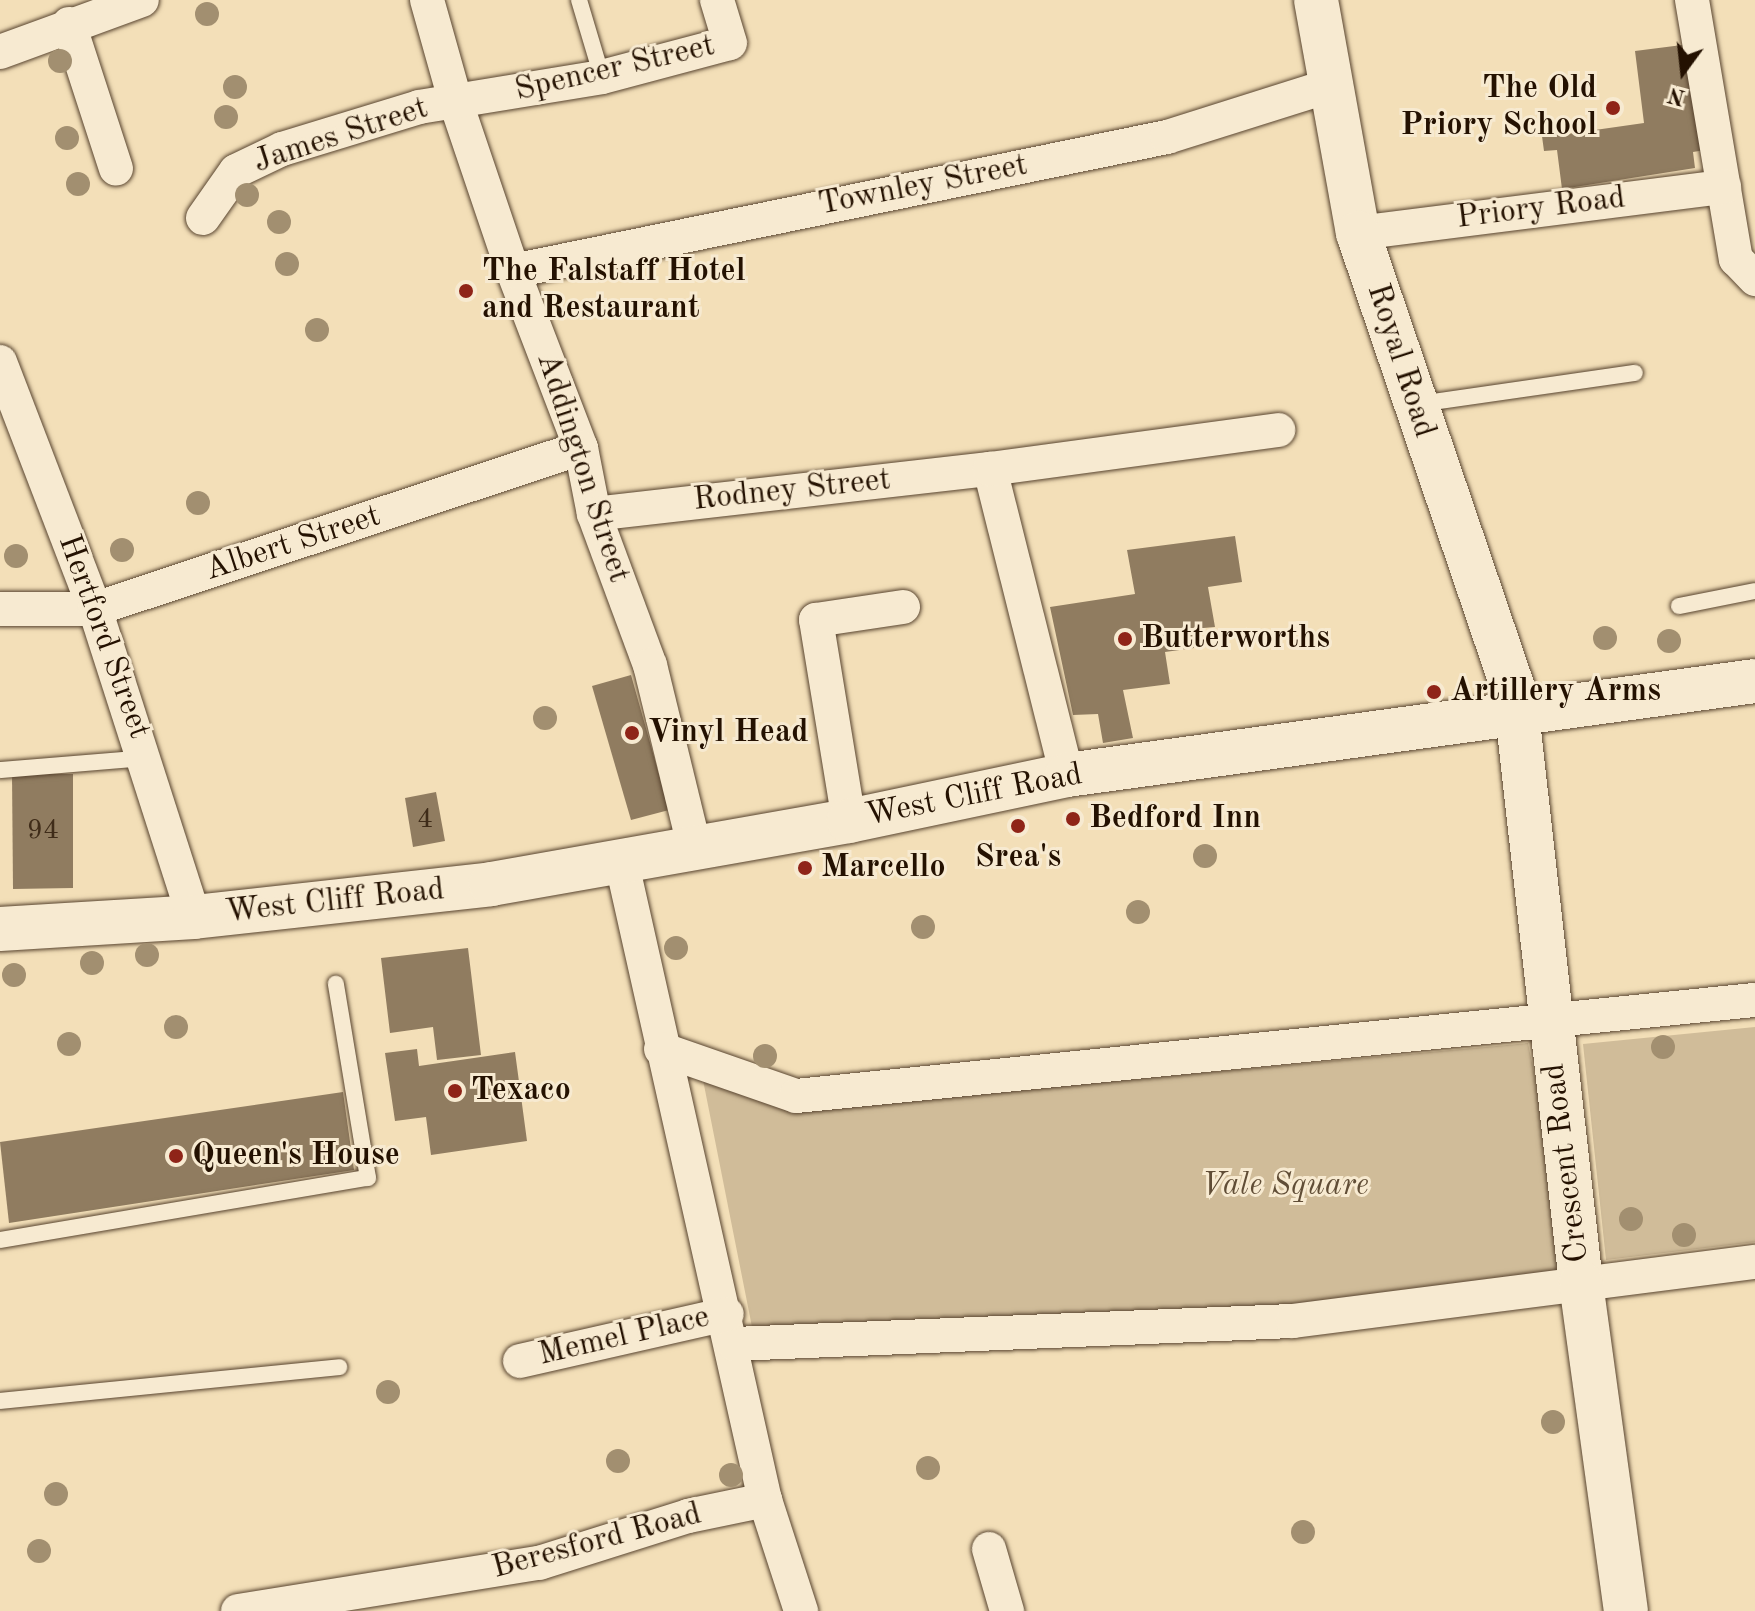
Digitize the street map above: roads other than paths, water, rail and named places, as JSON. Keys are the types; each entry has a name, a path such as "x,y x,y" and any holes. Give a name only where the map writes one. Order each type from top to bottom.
{"street":[{"path":"0,52 69,24 142,0"},
{"name":"Addington Street","path":"427,0 456,103 513,271 581,448 594,514 650,665 695,849"},
{"name":"Spencer Street","path":"456,103 602,77 730,43 717,0"},
{"name":"Royal Road","path":"1316,0 1329,86 1358,233 1413,404 1515,695 1515,714"},
{"path":"1692,0 1724,187 1745,269"},
{"path":"69,24 116,169"},
{"name":"Townley Street","path":"513,271 1167,137 1329,86"},
{"name":"James Street","path":"203,218 236,171 259,159 419,107 456,103"},
{"name":"Priory Road","path":"1358,233 1724,187"},
{"name":"Hertford Street","path":"0,362 95,609 146,758 194,917"},
{"name":"Rodney Street","path":"594,514 990,469 1278,430"},
{"name":"Albert Street","path":"0,609 95,609 581,448"},
{"path":"990,469 1067,775"},
{"path":"849,821 816,620 903,607"},
{"name":"West Cliff Road","path":"0,929 194,917 348,903 622,864 1067,775 1755,681"},
{"name":"Crescent Road","path":"1515,714 1581,1283 1626,1611"},
{"path":"622,864 661,1049 731,1329 765,1500 801,1611"},
{"path":"661,1049 796,1096 1550,1017 1755,1000"},
{"path":"731,1329 1293,1321 1755,1262"},
{"name":"Memel Place","path":"520,1361 731,1329"},
{"name":"Beresford Road","path":"238,1611 539,1563 688,1516 765,1500"},
{"path":"989,1549 1007,1611"}],"lane":[{"path":"579,0 602,77"},
{"path":"1413,404 1635,373"},
{"path":"1679,606 1755,591"},
{"path":"0,770 146,758"},
{"path":"0,1240 368,1178 336,984"},
{"path":"0,1401 339,1367"}],"place":[{"name":"The Old Priory School","path":"1613,108"},
{"name":"The Falstaff Hotel and Restaurant","path":"466,291"},
{"name":"Butterworths","path":"1125,639"},
{"name":"Artillery Arms","path":"1434,692"},
{"name":"Vinyl Head","path":"632,733"},
{"name":"Bedford Inn","path":"1073,819"},
{"name":"Srea's","path":"1018,826"},
{"name":"Marcello","path":"805,868"},
{"name":"Texaco","path":"455,1091"},
{"name":"Queen's House","path":"176,1156"}],"park label":[{"name":"Vale Square","path":"1285,1186"}]}
